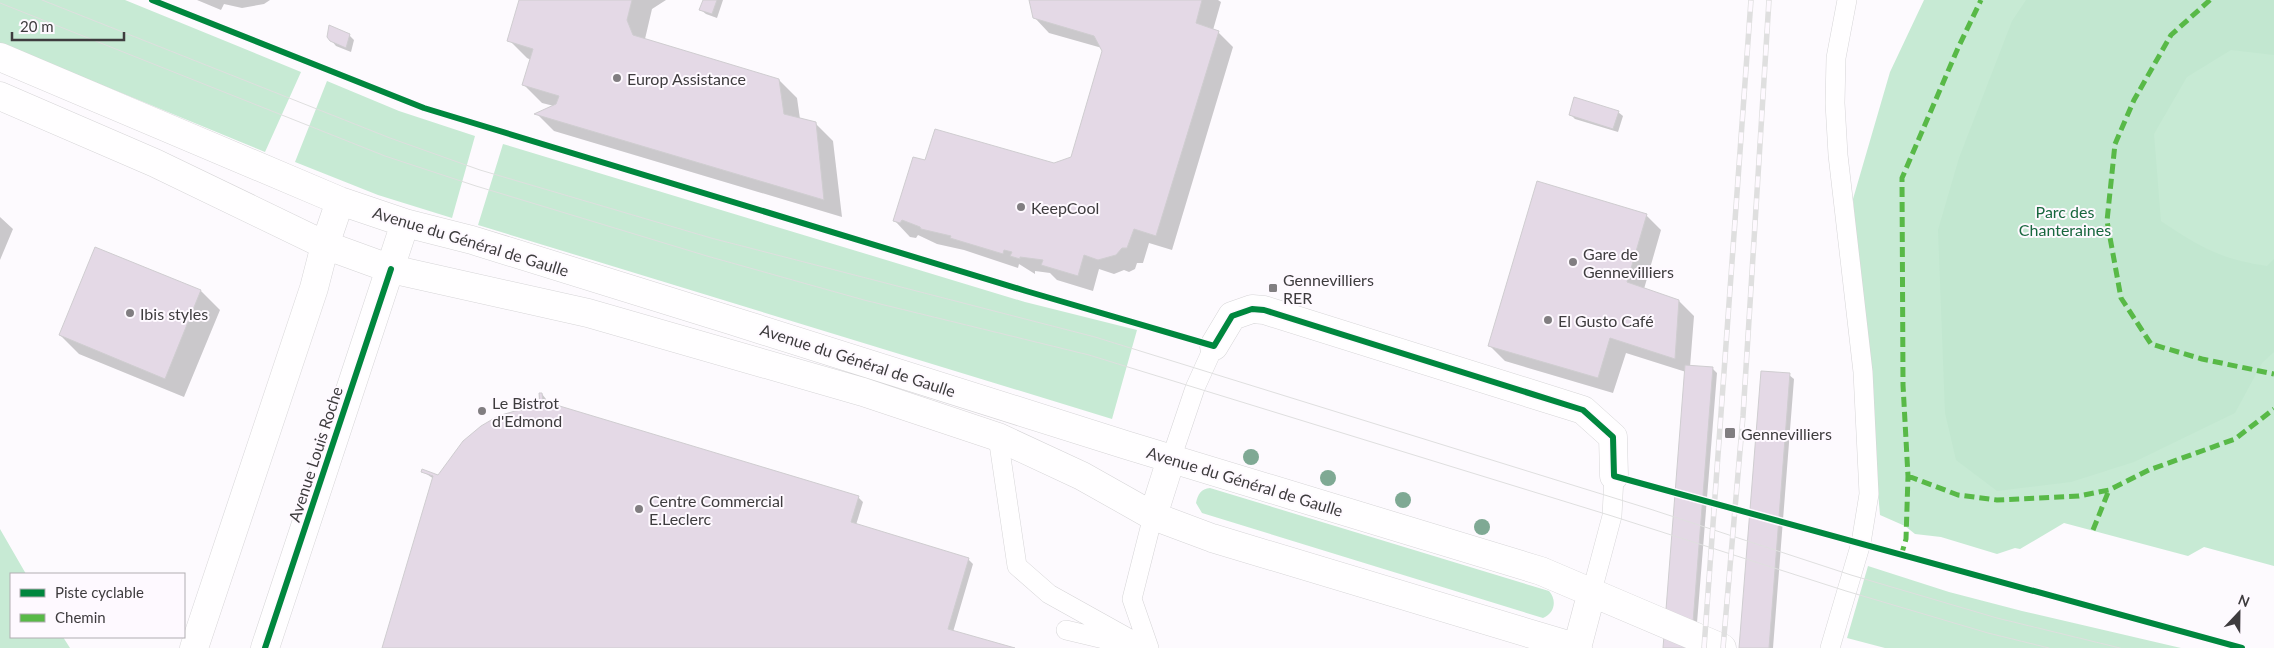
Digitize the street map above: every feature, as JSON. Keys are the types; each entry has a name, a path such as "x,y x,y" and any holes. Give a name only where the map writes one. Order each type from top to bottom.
{"main road":[{"name":"Avenue du Général de Gaulle","path":"0,57 340,201 405,223 482,243 1171,459 1541,570 1722,648"},
{"name":"Avenue du Général de Gaulle","path":"0,96 155,163 325,246 391,269 588,313 863,392 998,437 1082,476 1152,516 1212,538 1577,648"},
{"path":"194,648 314,288 340,201"},
{"name":"Avenue Louis Roche","path":"265,648 405,223"},
{"path":"1214,346 1232,316 1252,310 1264,310 1583,410 1613,437 1614,476"},
{"path":"1152,516 1171,459"},
{"path":"1577,648 1592,591"}],"lane":[{"path":"1830,648 1861,543 1870,494 1863,372 1838,155 1835,102 1836,58 1847,0"},
{"path":"1171,459 1195,388 1214,346"},
{"path":"998,437 1017,566 1049,594 1148,648"},
{"path":"1592,591 1612,516 1614,476"},
{"path":"1148,648 1132,599 1152,516"},
{"path":"1066,630 1142,648"}],"green space":[{"path":"0,0 125,0 301,72 265,152 0,43"},
{"name":"Parc des Chanteraines","path":"1924,0 2274,0 2274,566 2204,547 2188,556 2064,523 2020,549 2015,548 1997,554 1941,537 1915,534 1905,526 1880,515 1853,199 1890,72"},
{"path":"2026,0 2274,0 2274,55 2231,50 2187,77 2154,134 2161,221 2199,245 2223,256 2267,266 2274,259 2274,352 2262,363 2235,413 2134,462 2071,482 1997,491 1956,460 1945,413 1938,230 1959,158 2012,21"},
{"path":"327,81 399,111 475,136 452,218 378,195 295,162"},
{"path":"503,144 1025,302 1137,330 1112,419 478,225"},
{"path":"1210,488 1549,591 1553,598 1554,606 1550,613 1543,618 1202,513 1196,503 1202,491"},
{"path":"0,529 25,573 10,573 10,638 64,638 70,648 0,648"},
{"path":"1868,566 1949,592 2181,648 1885,648 1847,638"}],"building":[{"path":"519,0 632,0 627,20 633,35 779,79 784,114 816,122 824,200 534,114 556,104 559,96 522,85 533,49 507,41"},
{"path":"703,0 717,0 712,14 699,10"},
{"path":"1029,0 1202,0 1196,23 1219,31 1156,236 1134,229 1127,248 1122,248 1116,255 1098,260 1084,255 1078,276 1041,265 1043,260 1020,257 1020,259 1010,256 1012,252 1004,250 1003,254 950,238 951,236 921,229 902,220 900,223 893,221 913,157 925,160 935,129 1054,163 1071,157 1102,51 1094,36 1033,18"},
{"path":"329,25 350,34 346,48 330,41 327,37"},
{"path":"1574,97 1619,111 1613,129 1569,115"},
{"name":"Gare de Gennevilliers","path":"1537,181 1647,214 1627,282 1679,300 1675,359 1610,338 1598,378 1488,346"},
{"name":"Ibis styles","path":"95,247 201,290 165,379 59,335"},
{"path":"1685,365 1713,367 1691,648 1663,648"},
{"path":"1761,371 1790,373 1769,648 1739,648"},
{"name":"Centre Commercial E.Leclerc","path":"539,393 542,393 543,401 859,496 851,522 969,558 948,629 1015,648 382,648 433,476 421,472 422,469 438,475 463,441 481,426 498,416 540,407"}],"tram line":[{"path":"42,0 390,138 480,170 711,238 1095,337 1653,510 1851,575 1997,618 2120,648"},
{"path":"0,3 385,156 476,186 707,256 864,300 1089,355 1612,516 1846,591 1988,633 2049,648"}],"railway":[{"path":"1704,648 1751,0"},
{"path":"1723,648 1743,416 1769,0"}],"marked path":[{"path":"1901,556 1906,539 1908,476 1903,385 1902,178 1958,48 1981,0"},
{"path":"2210,0 2171,35 2134,100 2115,144 2107,221 2121,298 2151,344 2202,359 2274,374"},
{"path":"1908,476 1958,495 1997,500 2079,496 2109,490 2149,470 2235,439 2274,409"},
{"path":"2093,530 2109,490"}],"cycle path":[{"path":"152,0 424,108 1026,291 1214,346 1232,316 1252,309 1264,310 1583,410 1613,437 1614,476 2242,648"},
{"path":"265,648 391,269"}],"place":[{"name":"Europ Assistance","path":"617,78"},
{"name":"KeepCool","path":"1021,207"},
{"name":"Gare de Gennevilliers","path":"1573,262"},
{"name":"Gennevilliers RER","path":"1273,288"},
{"name":"Ibis styles","path":"130,313"},
{"name":"El Gusto Café","path":"1548,320"},
{"name":"Le Bistrot d'Edmond","path":"482,411"},
{"name":"Gennevilliers","path":"1730,433"},
{"name":"Centre Commercial E.Leclerc","path":"639,509"}]}
